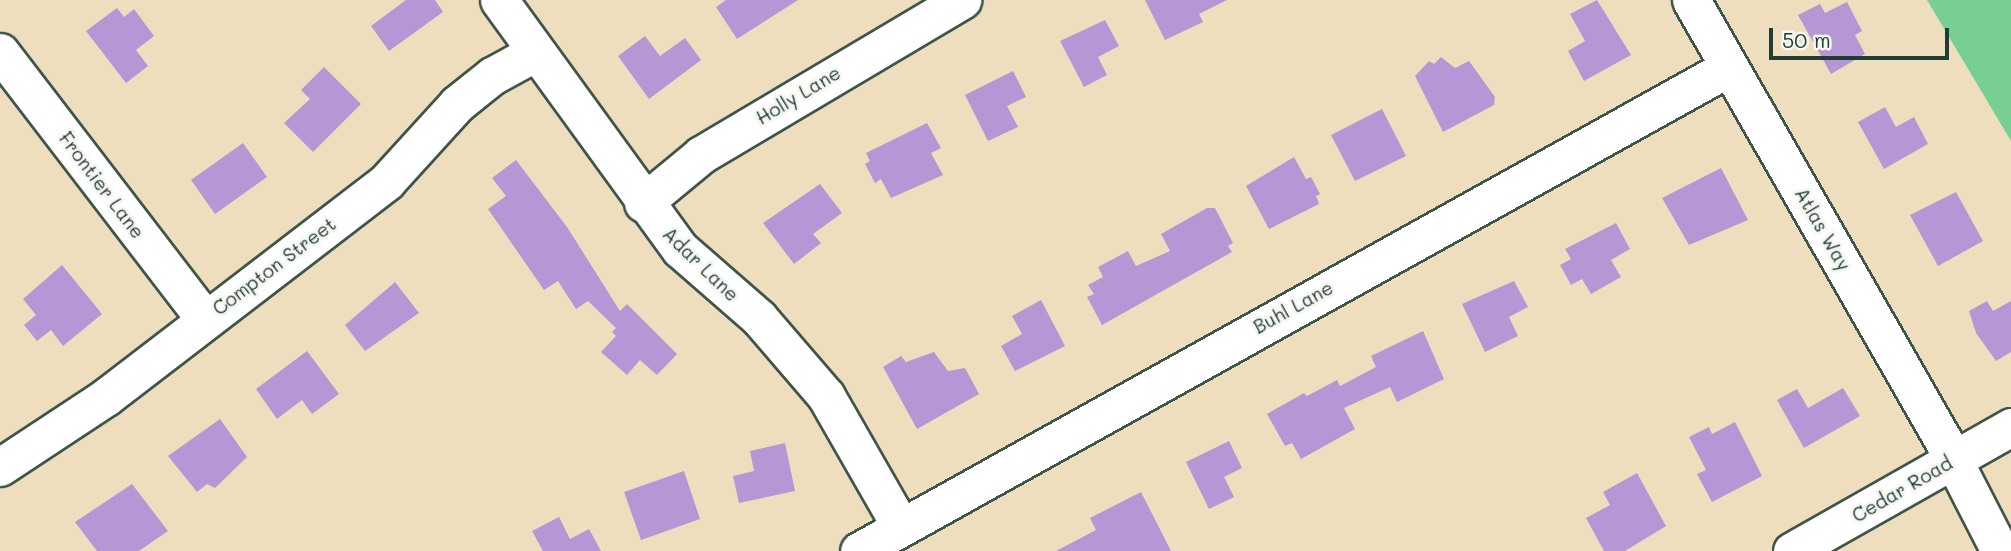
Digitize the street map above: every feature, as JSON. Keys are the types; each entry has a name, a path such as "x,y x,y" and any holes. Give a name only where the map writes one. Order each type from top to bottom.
{"street":[{"name":"Adar Lane","path":"499,0 643,203 680,249 796,358 826,396 901,527"},
{"name":"Holly Lane","path":"643,203 701,155 961,0"},
{"name":"Atlas Way","path":"1690,0 1954,459 2000,551"},
{"name":"Frontier Lane","path":"0,52 204,318"},
{"name":"Compton Street","path":"0,467 106,397 204,318 387,181 457,104 492,76 536,52"},
{"name":"Buhl Lane","path":"859,551 1728,68"},
{"name":"Cedar Road","path":"1794,551 2011,427"}],"green space":[{"path":"1927,0 2011,0 2011,141"}],"building":[{"path":"406,0 435,0 443,12 389,51 371,26"},
{"path":"726,0 798,0 737,39 716,7"},
{"path":"1145,0 1227,0 1199,14 1203,22 1165,40"},
{"path":"1597,0 1631,55 1584,81 1568,51 1585,41 1570,14"},
{"path":"1847,2 1862,31 1855,35 1865,54 1831,74 1798,15 1820,4 1825,13"},
{"path":"117,8 124,17 134,9 154,36 136,50 148,66 126,83 86,31"},
{"path":"1105,20 1119,46 1098,57 1107,75 1084,87 1060,41"},
{"path":"645,36 660,56 685,38 701,60 649,99 618,56"},
{"path":"1441,57 1455,68 1469,61 1495,97 1494,105 1443,132 1415,76 1429,61 1434,64"},
{"path":"324,67 361,104 313,152 284,123 310,99 301,90"},
{"path":"1013,71 1026,97 1007,106 1018,127 988,141 965,95"},
{"path":"1885,107 1896,127 1914,117 1928,144 1884,169 1858,122"},
{"path":"1382,109 1406,156 1355,181 1331,135"},
{"path":"927,123 941,148 931,153 943,175 891,198 881,179 875,183 865,164 870,161 866,153"},
{"path":"243,143 267,177 215,214 191,180"},
{"path":"1294,157 1306,179 1311,177 1320,194 1316,196 1319,204 1269,229 1246,186"},
{"path":"516,160 567,227 620,311 627,304 677,354 657,375 640,360 627,375 601,352 616,336 612,332 616,328 588,301 576,309 558,281 544,290 488,209 506,196 492,178"},
{"path":"1721,168 1748,220 1689,245 1662,198"},
{"path":"820,184 842,213 813,234 821,243 794,264 763,223"},
{"path":"1956,192 1983,241 1938,266 1910,215"},
{"path":"1207,208 1215,208 1233,243 1228,246 1232,252 1102,325 1087,297 1094,294 1088,285 1103,277 1098,267 1128,251 1136,266 1170,251 1161,234"},
{"path":"1616,223 1630,249 1611,260 1621,277 1591,294 1582,279 1571,285 1560,265 1571,259 1565,249"},
{"path":"62,265 102,314 63,346 51,330 37,341 24,325 36,315 23,299"},
{"path":"1514,281 1528,307 1509,317 1518,336 1485,352 1462,304"},
{"path":"395,282 419,313 365,351 345,325"},
{"path":"1041,300 1065,346 1015,371 1001,346 1022,334 1012,316"},
{"path":"1987,301 1993,311 2011,301 2011,352 1996,361 1976,333 1969,311"},
{"path":"1423,331 1444,379 1397,402 1390,387 1344,408 1355,429 1301,459 1292,443 1285,446 1267,414 1304,393 1307,396 1337,380 1340,386 1376,367 1371,356"},
{"path":"307,351 339,394 312,414 302,400 277,419 256,389"},
{"path":"934,352 948,371 965,368 979,394 917,429 883,367 901,356 906,362"},
{"path":"1843,388 1860,416 1804,448 1777,400 1797,389 1808,408"},
{"path":"220,419 247,457 215,488 207,484 197,492 168,456"},
{"path":"1735,422 1762,476 1712,502 1697,474 1706,470 1689,437 1709,427 1712,434"},
{"path":"1229,441 1242,468 1224,477 1234,497 1209,509 1186,462"},
{"path":"785,443 795,491 739,503 733,476 754,471 750,451"},
{"path":"684,471 700,519 641,540 624,492"},
{"path":"1637,473 1666,526 1625,551 1604,551 1586,518 1610,505 1603,492"},
{"path":"132,484 168,531 139,551 97,551 75,522"},
{"path":"1141,492 1171,551 1056,551 1096,530 1090,518"},
{"path":"559,517 570,539 589,529 601,551 543,551 532,531"}]}
